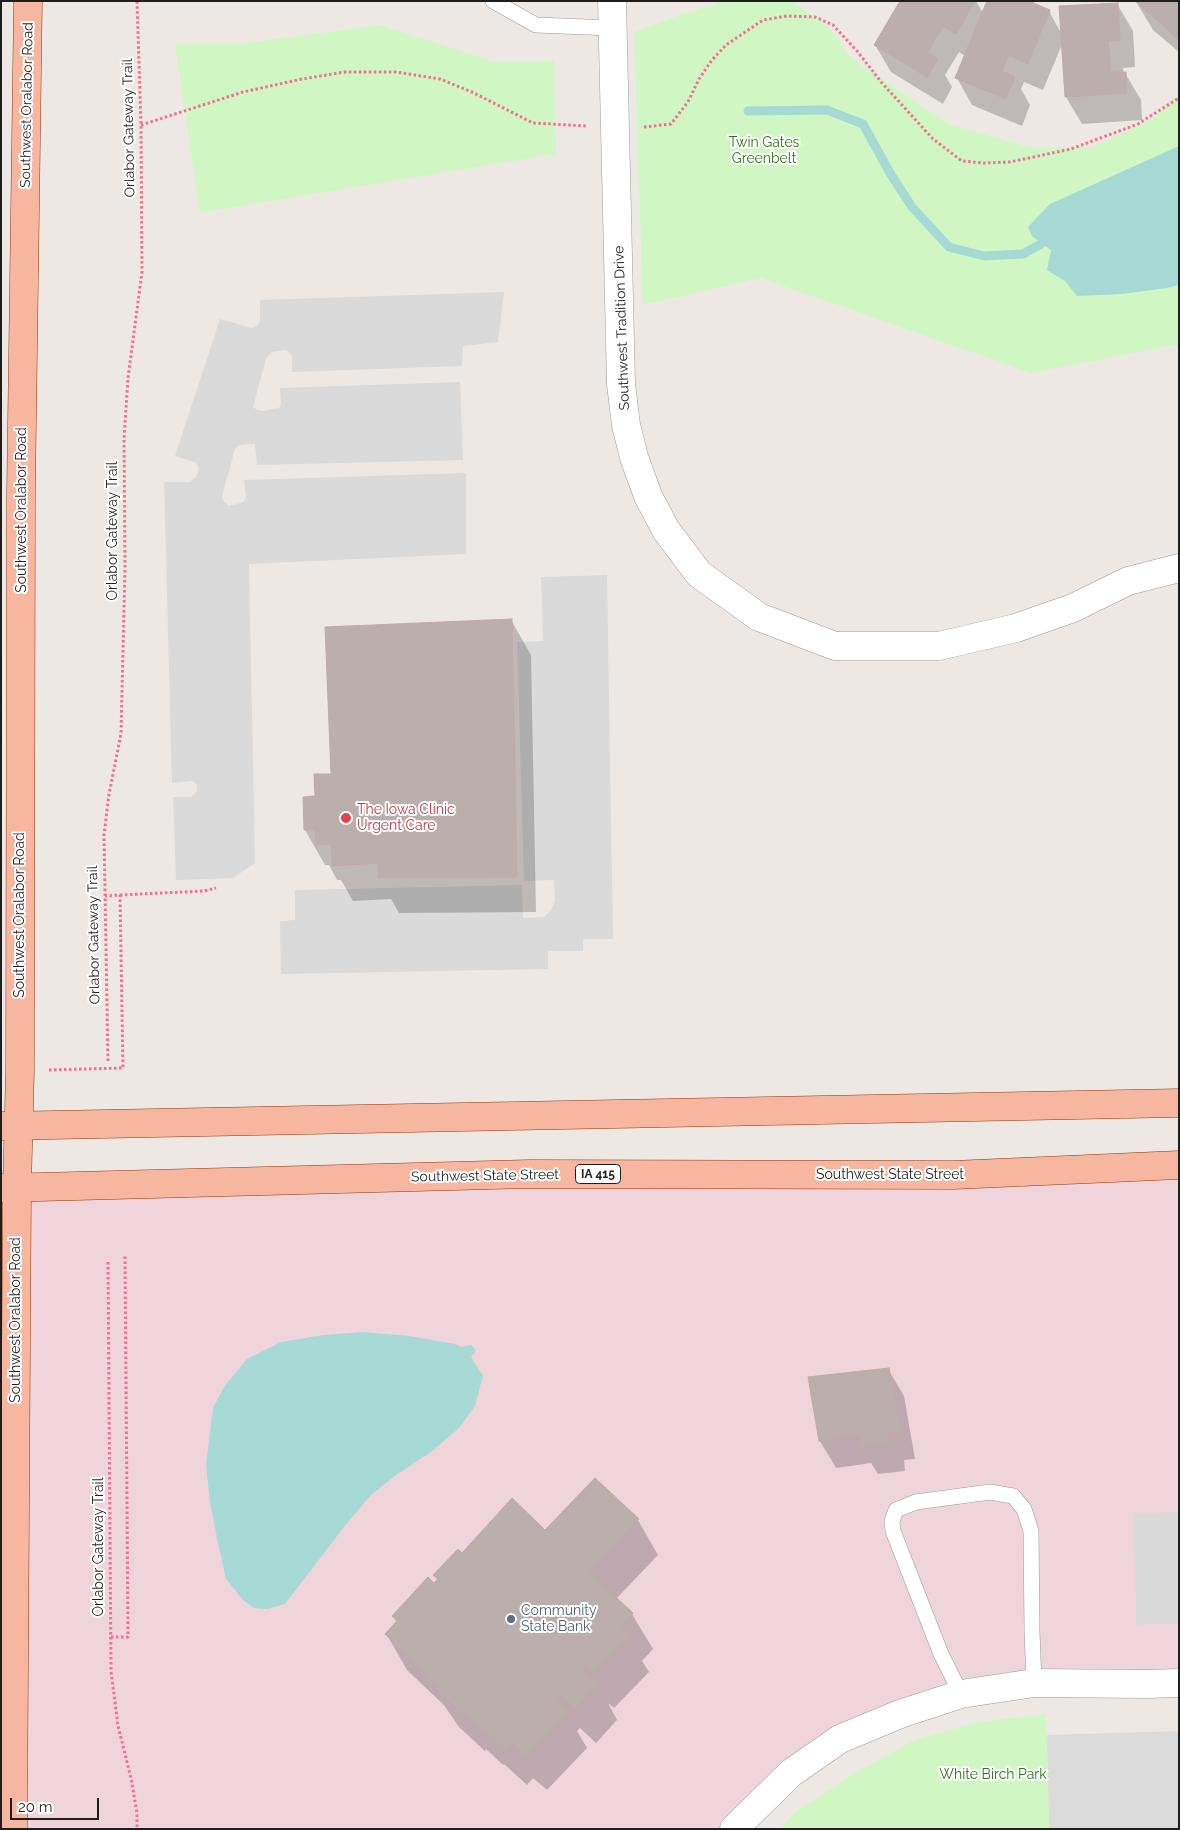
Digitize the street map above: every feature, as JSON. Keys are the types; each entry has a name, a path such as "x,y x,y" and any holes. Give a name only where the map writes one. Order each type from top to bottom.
{"main road":[{"name":"Southwest Oralabor Road","path":"13,1829 9,1188 28,1"},
{"path":"10,1126 1179,1103"},
{"name":"Southwest State Street","path":"9,1188 529,1174 953,1175 1179,1165"}],"street":[{"name":"Southwest Tradition Drive","path":"612,1 621,384 626,425 634,457 648,496 666,530 699,574 759,617 835,646 939,646 1016,628 1073,608 1128,581 1179,568"},
{"path":"734,1829 791,1773 840,1739 900,1714 961,1694 1034,1682 1179,1683"}],"lane":[{"path":"493,1 536,25 612,28"},
{"path":"961,1694 941,1654 893,1530 892,1520 896,1510 916,1502 990,1492 1012,1496 1024,1509 1031,1531 1034,1682"}],"path":[{"name":"Orlabor Gateway Trail","path":"108,1061 104,835 109,794 121,734 125,567 124,438 128,378 142,272 141,125 137,1"},
{"path":"141,125 244,92 344,72 396,72 440,79 472,92 533,123 616,128 671,124 688,102 699,79 712,60 726,45 764,20 786,16 815,17 833,25 928,134 948,152 962,161 984,163 1010,162 1071,149 1138,124 1179,98"},
{"path":"105,896 204,891 216,888"},
{"path":"53,1070 124,1068 120,895"},
{"path":"111,1637 128,1637 125,1255"},
{"name":"Orlabor Gateway Trail","path":"108,1262 111,1671 114,1702 137,1813 136,1829"}],"shaded area":[{"path":"504,292 498,342 463,346 462,366 292,372 292,357 285,350 272,352 266,359 253,407 263,411 279,408 281,404 280,388 460,382 463,460 257,465 255,444 240,445 235,449 222,496 224,502 229,506 244,502 246,497 244,480 466,473 466,554 249,564 255,863 233,878 176,880 173,797 191,797 197,791 197,785 192,781 172,783 164,482 190,482 196,477 199,469 197,463 175,456 220,319 252,328 258,325 260,320 260,300"},
{"path":"607,575 613,939 583,939 583,951 548,951 548,969 281,974 280,921 295,920 295,890 522,885 523,918 544,917 551,910 555,901 554,880 524,881 517,642 543,641 541,577"},
{"path":"1179,1165 1179,1683 1034,1683 900,1714 734,1829 1,1829 1,1188"},
{"path":"1179,1512 1179,1623 1136,1625 1134,1514"},
{"name":"White Birch Park","path":"1179,1731 1179,1829 1049,1829 1047,1735"}],"green space":[{"name":"Twin Gates Greenbelt","path":"724,1 792,1 828,26 852,59 949,124 1032,148 1092,147 1153,118 1179,93 1179,349 1175,345 1031,373 761,278 643,305 634,32"},
{"path":"380,25 496,62 554,61 556,154 200,213 175,44 239,44"},
{"name":"White Birch Park","path":"1046,1714 1049,1829 779,1829 800,1809 849,1777 914,1740 979,1722"}],"water":[{"path":"1179,146 1179,285 1122,294 1077,296 1065,281 1047,270 1051,250 1032,236 1028,227 1050,204"},
{"path":"363,1332 409,1336 455,1344 461,1347 471,1345 476,1350 471,1357 483,1376 475,1406 459,1428 431,1452 396,1475 371,1495 285,1604 267,1609 254,1608 243,1600 226,1579 218,1543 210,1502 206,1465 213,1408 224,1387 247,1359 281,1342 323,1335"}],"building":[{"path":"900,1 975,1 956,34 943,26 927,53 938,59 927,77 874,45"},
{"path":"987,1 1014,1 1019,3 1020,1 1029,1 1050,10 1028,64 1009,55 1002,71 1015,77 1006,99 955,78"},
{"path":"1179,1 1179,40 1136,2"},
{"path":"1118,3 1120,40 1108,41 1111,72 1126,72 1127,93 1065,97 1059,6"},
{"path":"512,619 517,877 378,878 378,863 332,866 331,844 316,845 315,830 304,830 303,797 315,796 314,774 331,774 325,627"},
{"path":"889,1368 901,1432 889,1433 891,1444 861,1447 859,1436 819,1441 808,1377"},
{"name":"Community State Bank","path":"595,1478 639,1519 589,1572 633,1613 621,1627 629,1636 593,1674 585,1666 583,1669 598,1684 575,1709 559,1694 555,1698 568,1712 526,1756 513,1743 506,1751 484,1729 483,1731 466,1715 464,1716 438,1691 426,1676 427,1674 385,1634 397,1621 392,1616 428,1577 434,1583 438,1579 433,1575 458,1549 462,1553 512,1498 545,1530"}],"waterway":[{"path":"748,111 827,110 863,124 890,173 912,207 949,247 984,256 1023,254 1041,244"}],"place":[{"name":"The Iowa Clinic Urgent Care","path":"346,818"},
{"name":"Community State Bank","path":"511,1619"}]}
